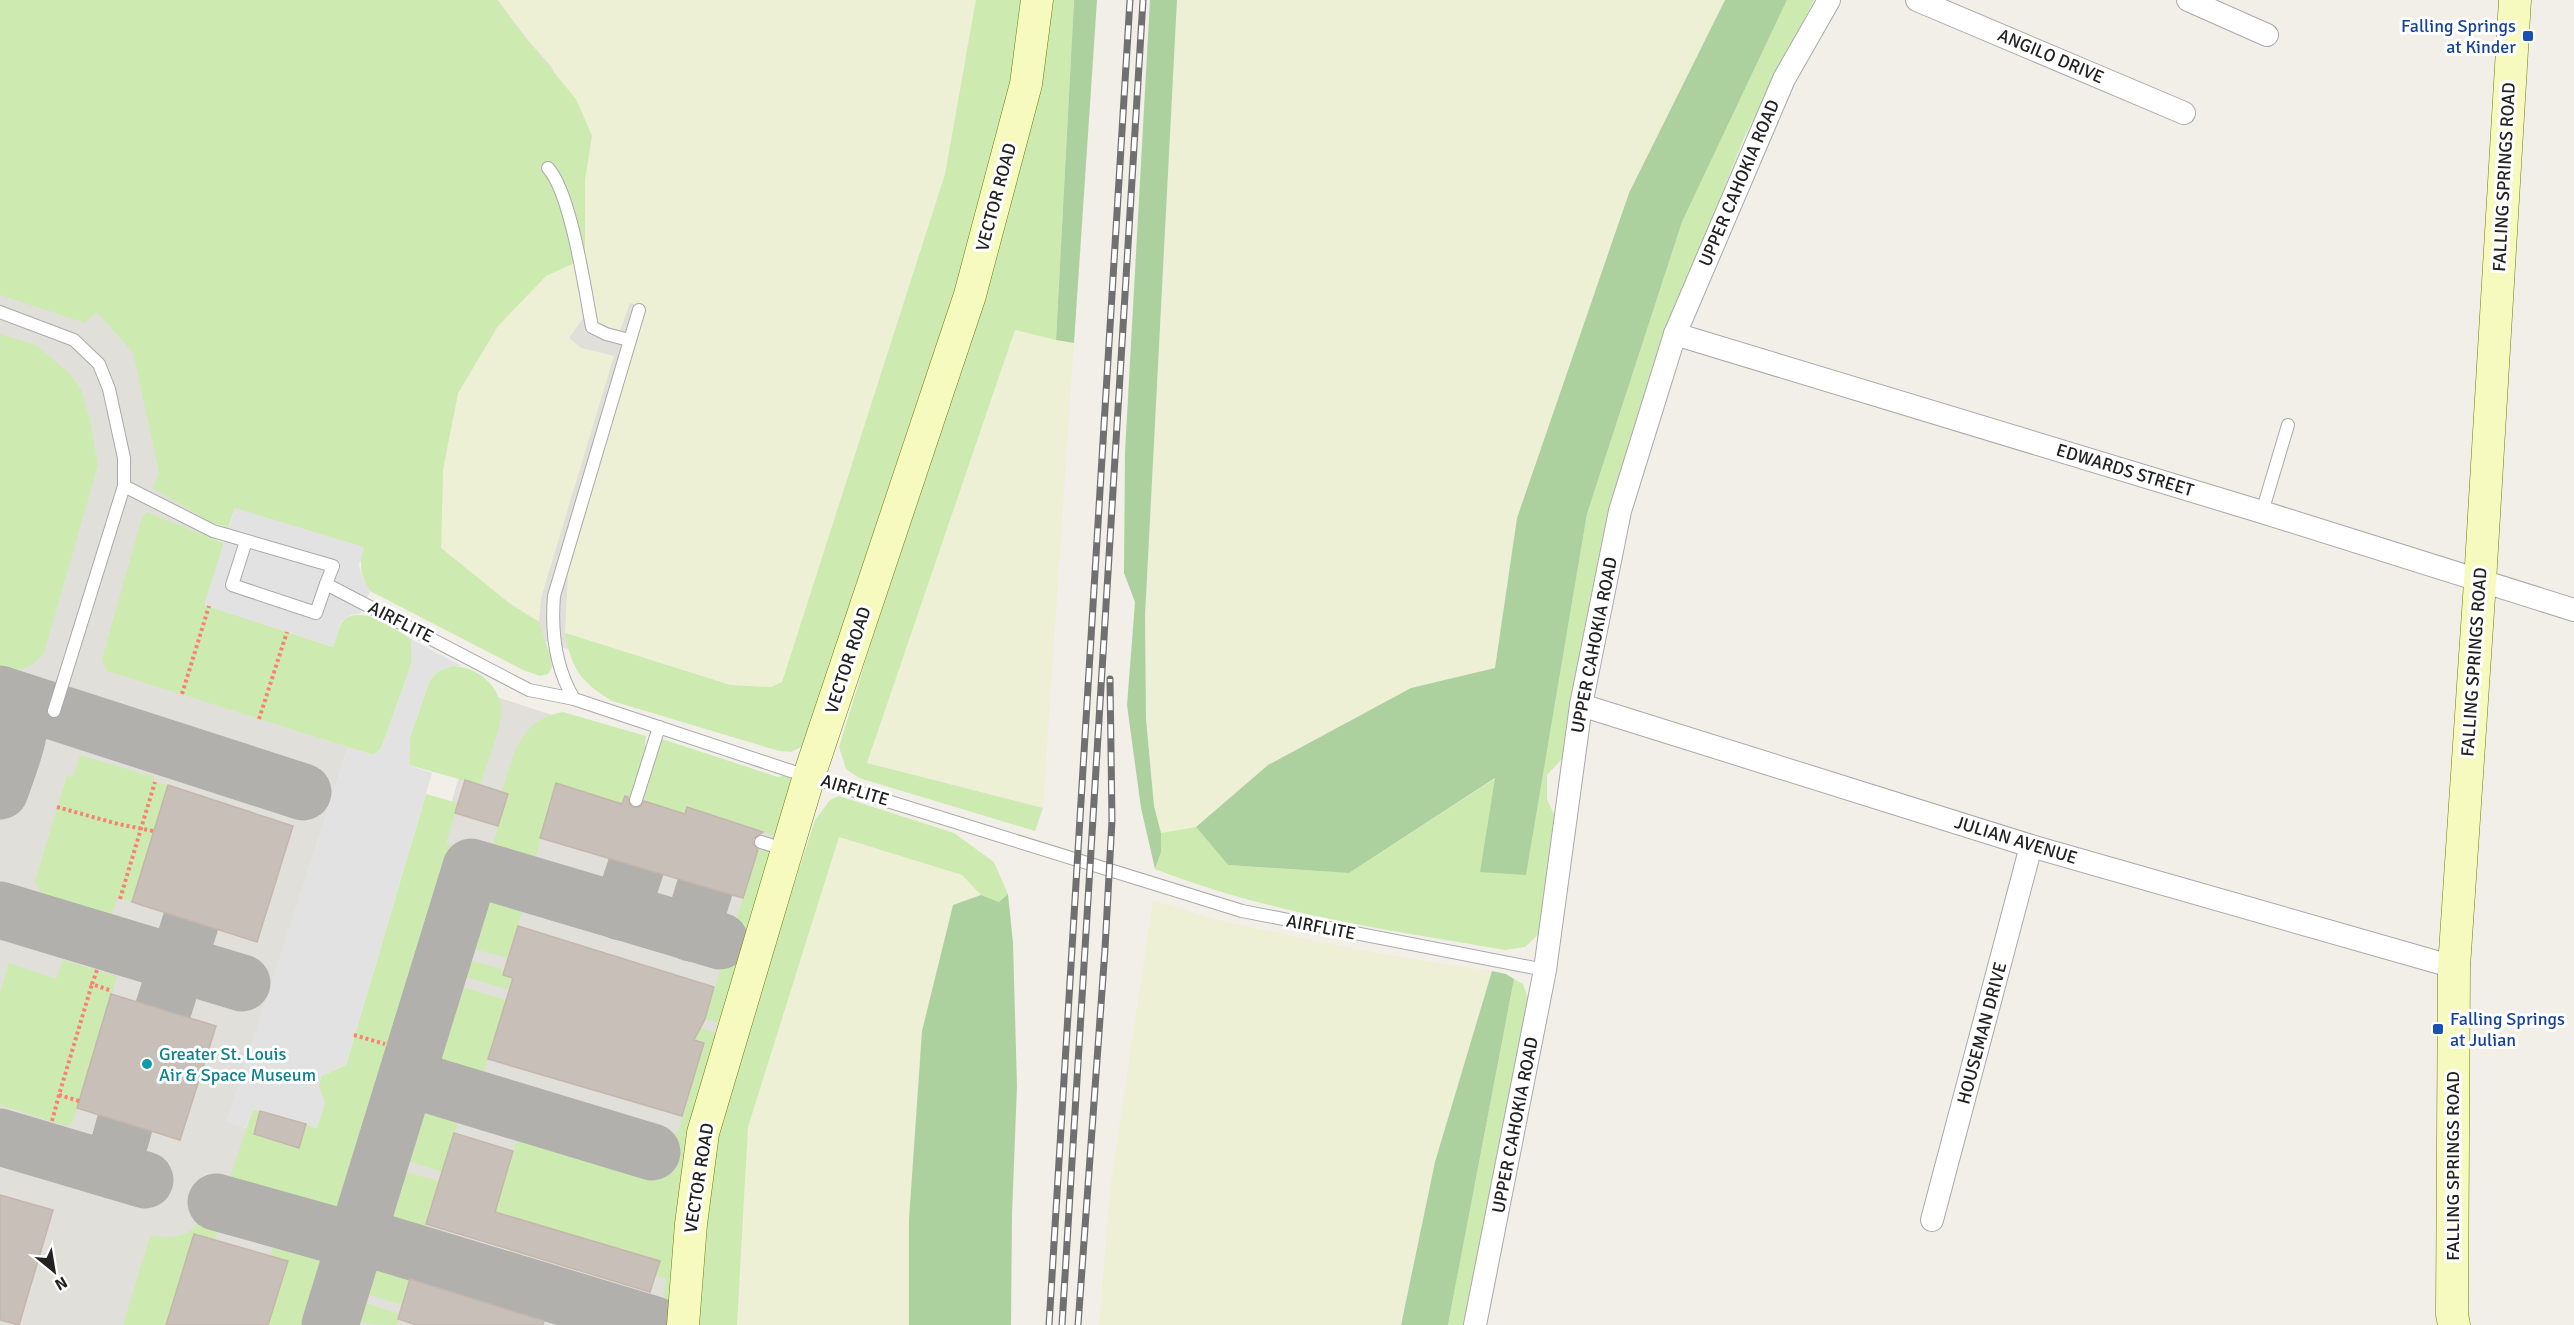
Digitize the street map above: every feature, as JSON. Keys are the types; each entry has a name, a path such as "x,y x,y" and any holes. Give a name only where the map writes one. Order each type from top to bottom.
{"street":[{"name":"VECTOR ROAD","path":"683,1325 691,1224 703,1133 774,846 809,776 970,295 1026,84 1037,0"},
{"name":"UPPER CAHOKIA ROAD","path":"1475,1325 1545,970 1581,705 1620,511 1675,334 1784,80 1829,0"},
{"name":"ANGILO DRIVE","path":"1917,0 2184,113"},
{"path":"2187,0 2267,35"},
{"name":"FALLING SPRINGS ROAD","path":"2454,1325 2452,1314 2454,967 2515,0"},
{"name":"EDWARDS STREET","path":"1675,334 2262,512 2574,610"},
{"name":"JULIAN AVENUE","path":"1581,705 2031,846 2454,967"},
{"name":"HOUSEMAN DRIVE","path":"1932,1220 2031,846"}],"lane":[{"path":"548,168 557,178 567,209 592,327 606,334 629,340"},
{"path":"574,699 562,672 551,628 554,596 639,310"},
{"path":"0,312 74,340 99,364 109,389 124,458 124,486 54,711"},
{"path":"2262,512 2288,425"},
{"path":"124,486 213,531 333,566 316,613 232,585 246,541"},
{"name":"AIRFLITE","path":"326,584 530,690 574,699 809,776 1242,912 1545,970"},
{"path":"636,800 659,727"}],"path":[{"path":"182,694 209,606"},
{"path":"259,719 287,632"},
{"path":"120,899 155,782"},
{"path":"57,807 153,831"},
{"path":"52,1121 97,970"},
{"path":"92,984 112,991"},
{"path":"354,1035 385,1044"},
{"path":"59,1095 79,1101"}],"shaded area":[{"path":"0,0 987,0 729,699 555,645 221,503 165,689 348,747 227,1121 254,1131 254,1134 325,1156 448,814 484,693 784,789 774,853 685,1127 664,1325 0,1325"},
{"path":"235,508 364,547 359,565 370,591 360,613 351,615 341,622 333,647 204,605"},
{"path":"411,639 462,666 452,666 438,671 430,680 410,737 409,765 432,773 346,1065 321,1076 319,1087 325,1103 317,1128 254,1109 246,1128 226,1122 348,747 372,755 381,749 411,665"}],"green space":[{"path":"0,0 497,0 576,99 592,136 585,180 585,258 546,276 498,326 458,393 443,469 441,548 509,603 539,622 551,658 552,667 548,674 540,676 523,670 370,591 361,570 364,548 235,508 228,528 208,521 153,488 159,472 133,353 97,312 85,323 0,295"},
{"path":"498,0 976,0 945,174 782,682 772,687 730,685 565,633 568,573 645,309 630,303 620,331 596,322 585,258 585,180 552,67 527,39"},
{"path":"976,0 1028,0 990,182 811,742 791,752 779,751 612,701 592,687 579,673 571,656 565,633 730,685 771,687 782,682 945,174"},
{"path":"1051,0 1074,0 1056,340 1015,330 867,763 1043,808 1035,831 859,778 846,769 839,747 914,503"},
{"path":"1074,0 1097,0 1074,343 1056,340"},
{"path":"1150,0 1177,0 1145,616 1146,719 1154,806 1161,833 1161,852 1155,869 1141,808 1127,705 1135,602 1124,573 1125,452"},
{"path":"1177,0 1725,0 1634,185 1517,518 1495,668 1411,688 1268,765 1196,827 1161,833 1154,806 1146,719 1145,616"},
{"path":"1725,0 1787,0 1682,222 1587,514 1526,875 1480,872 1495,778 1349,873 1228,865 1196,827 1268,765 1411,688 1495,668 1517,518 1629,193"},
{"path":"1787,0 1814,0 1744,138 1690,274 1565,756 1547,775 1547,799 1558,823 1541,932 1525,947 1505,950 1284,909 1197,884 1155,869 1161,852 1161,833 1196,827 1228,865 1349,873 1496,778 1526,874 1587,514 1682,222"},
{"path":"574,263 583,301 583,318 569,338 581,348 614,356 541,598 539,622 509,603 441,548 443,469 458,393 498,326 546,276"},
{"path":"1016,329 1074,343 1043,808 867,763"},
{"path":"0,334 36,345 69,373 81,389 90,420 98,465 44,653 29,666 19,669 0,666"},
{"path":"147,512 224,543 205,605 333,647 343,621 350,616 359,615 368,616 387,624 411,639 411,665 381,749 373,755 107,671 102,659 142,517"},
{"path":"452,666 462,667 480,675 488,681 499,697 501,717 480,785 409,765 410,737 430,680 438,671"},
{"path":"563,712 646,736 644,753 630,798 625,796 622,804 556,783 532,870 489,857 508,794 502,792 520,741 537,722"},
{"path":"662,739 778,777 797,773 784,834 773,835 688,807 685,815 647,802 643,792 657,746"},
{"path":"80,755 154,777 153,782 168,785 132,902 117,898 112,915 41,894 35,881 67,775 73,777"},
{"path":"426,794 458,803 446,844 461,849 357,1189 337,1208 315,1210 237,1187 232,1182 231,1174 253,1109 260,1111 254,1134 299,1148 306,1124 316,1128 321,1097 319,1087 321,1076 346,1065"},
{"path":"839,796 954,833 994,862 1008,894 999,902 981,895 962,875 839,837 748,1127 737,1325 698,1325 705,1206 717,1135 740,1052 815,820 830,800"},
{"path":"839,837 962,875 981,895 953,905 909,1219 909,1325 737,1325 748,1127"},
{"path":"759,848 774,853 724,1022 719,1023 705,1019"},
{"path":"495,890 526,899 508,958 466,947 478,899"},
{"path":"1008,894 1013,943 1017,1086 1011,1325 909,1325 909,1219 922,1031 953,905 981,895 999,902"},
{"path":"1153,900 1214,919 1298,937 1393,956 1492,971 1434,1168 1400,1325 1099,1325 1110,1188"},
{"path":"462,958 522,975 699,1033 701,1028 718,1034 673,1325 661,1325 666,1279 656,1276 660,1262 434,1198 421,1242 390,1234 380,1224 398,1170 440,1181 496,1207 521,1127 656,1167 665,1141 678,1132 704,1043 511,986 509,990 464,976 459,968"},
{"path":"63,960 117,976 72,1124 66,1126 0,1105 0,993 9,963 56,979"},
{"path":"1492,971 1506,974 1514,979 1448,1325 1401,1325 1435,1162"},
{"path":"1514,979 1523,984 1529,1001 1467,1325 1448,1325"},
{"path":"459,986 506,1000 480,1084 428,1068 451,990"},
{"path":"419,1096 462,1108 443,1172 401,1159"},
{"path":"203,1212 222,1216 215,1240 194,1234 166,1325 123,1325 150,1236 182,1235 193,1227"},
{"path":"278,1235 308,1245 322,1256 326,1289 315,1325 268,1325 288,1262 270,1256"},
{"path":"385,1252 415,1261 402,1305 361,1290 372,1254"},
{"path":"357,1303 366,1303 399,1314 397,1325 367,1323 352,1318"}],"building":[{"path":"465,780 508,794 498,826 455,813"},
{"path":"556,783 622,804 625,796 634,808 641,806 644,801 685,814 687,807 763,832 753,839 753,844 758,850 743,898 540,838"},
{"path":"168,785 293,826 257,942 132,902"},
{"path":"518,926 714,987 705,1019 694,1040 704,1043 682,1116 488,1059 513,978 503,975"},
{"name":"Greater St. Louis Air & Space Museum","path":"111,994 216,1026 180,1140 77,1108"},
{"path":"260,1111 306,1124 299,1148 254,1134"},
{"path":"454,1133 513,1151 495,1212 660,1261 650,1292 426,1224"},
{"path":"0,1195 53,1210 19,1325 0,1320"},
{"path":"194,1234 288,1261 268,1325 166,1325"},
{"path":"410,1279 544,1321 543,1325 417,1325 398,1319"}],"taxiway":[{"path":"0,694 16,704 20,722 15,746 0,791"},
{"path":"6,696 303,792"},
{"path":"330,1325 471,867 720,941"},
{"path":"621,912 636,867"},
{"path":"691,933 705,887"},
{"path":"0,910 242,983"},
{"path":"163,1010 191,921"},
{"path":"407,1078 652,1152"},
{"path":"112,1170 125,1123"},
{"path":"0,1137 145,1180"},
{"path":"216,1202 355,1241"},
{"path":"357,1235 655,1325"}],"railway":[{"path":"1049,1325 1130,0"},
{"path":"1062,1325 1143,0"},
{"path":"1078,1325 1112,820 1110,679"}],"place":[{"name":"Falling Springs at Kinder","path":"2528,36"},
{"name":"Falling Springs at Julian","path":"2438,1029"},
{"name":"Greater St. Louis Air & Space Museum","path":"147,1064"}]}
